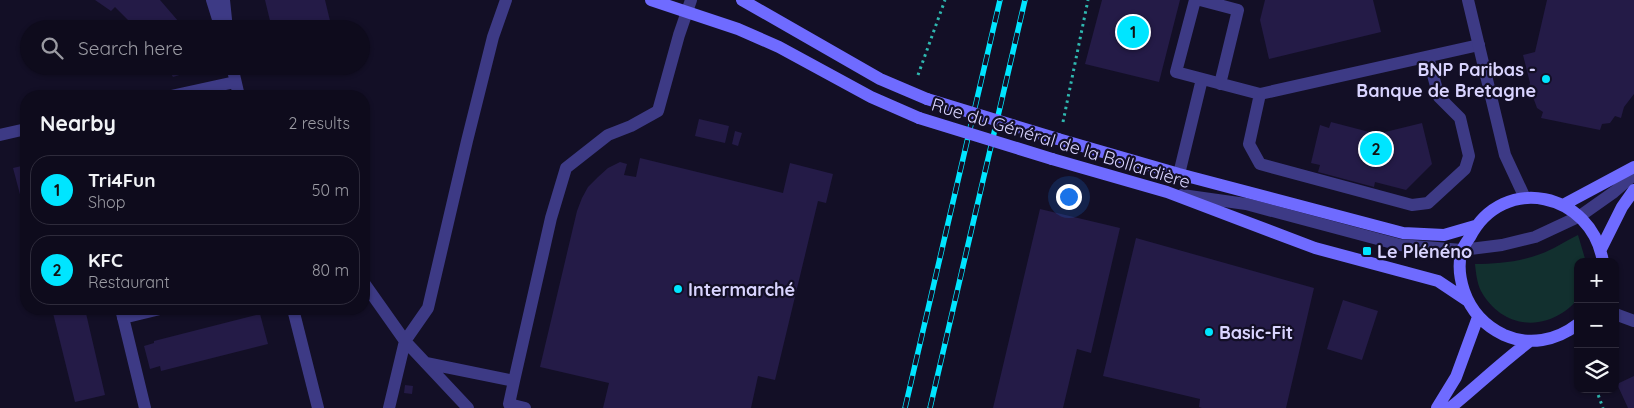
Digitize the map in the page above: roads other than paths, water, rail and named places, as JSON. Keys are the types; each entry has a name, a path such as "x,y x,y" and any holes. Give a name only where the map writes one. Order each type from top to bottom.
{"main road":[{"name":"Rue du Général de la Bollardière","path":"651,0 689,6 779,48 871,97 919,118 1167,192 1315,248 1438,281 1468,301"},
{"name":"Rue du Général de la Bollardière","path":"742,0 872,75 927,99 1180,174 1403,233 1444,234 1475,226"},
{"path":"1563,205 1634,167"},
{"path":"1602,255 1622,207 1634,190"},
{"path":"1574,327 1568,332 1549,339 1530,342 1511,338 1493,330 1478,317 1468,301 1461,282 1462,250 1475,226 1489,212 1506,203 1525,198 1544,199 1563,205 1580,216 1592,231 1602,255"},
{"path":"1437,408 1456,377 1478,317"},
{"path":"1450,408 1507,359 1530,342"}],"street":[{"path":"212,0 218,20"},
{"path":"224,0 226,20"},
{"path":"389,408 405,341 428,308 493,37 506,0"},
{"path":"1195,0 1176,72 1260,94 1479,45"},
{"path":"1200,0 1238,10 1220,84"},
{"path":"1468,0 1505,155 1525,198"},
{"path":"525,408 509,404 551,218 566,168 608,135 631,126 658,111 689,6"},
{"path":"1260,94 1248,144 1260,164 1412,205 1428,203 1465,169 1469,156 1460,118 1438,97 1428,57"},
{"path":"234,75 238,90"},
{"path":"1180,174 1202,79"},
{"path":"199,90 236,82"},
{"path":"0,135 20,130"},
{"path":"1167,192 1246,204 1400,245 1462,250 1502,245 1535,237 1580,216 1597,205 1634,175"},
{"path":"1403,233 1428,246"},
{"path":"370,291 405,341 468,408"},
{"path":"122,315 145,408"},
{"path":"295,315 318,408"},
{"path":"1619,315 1634,321"},
{"path":"426,363 514,381"}],"railway":[{"path":"905,408 1000,0"},
{"path":"930,408 1025,0"}],"place":[{"name":"Tri4Fun","path":"1133,32"},
{"name":"BNP Paribas - Banque de Bretagne","path":"1546,79"},
{"name":"KFC","path":"1376,149"},
{"name":"Le Plénéno","path":"1367,251"},
{"name":"Intermarché","path":"678,289"},
{"name":"Basic-Fit","path":"1209,332"}]}
